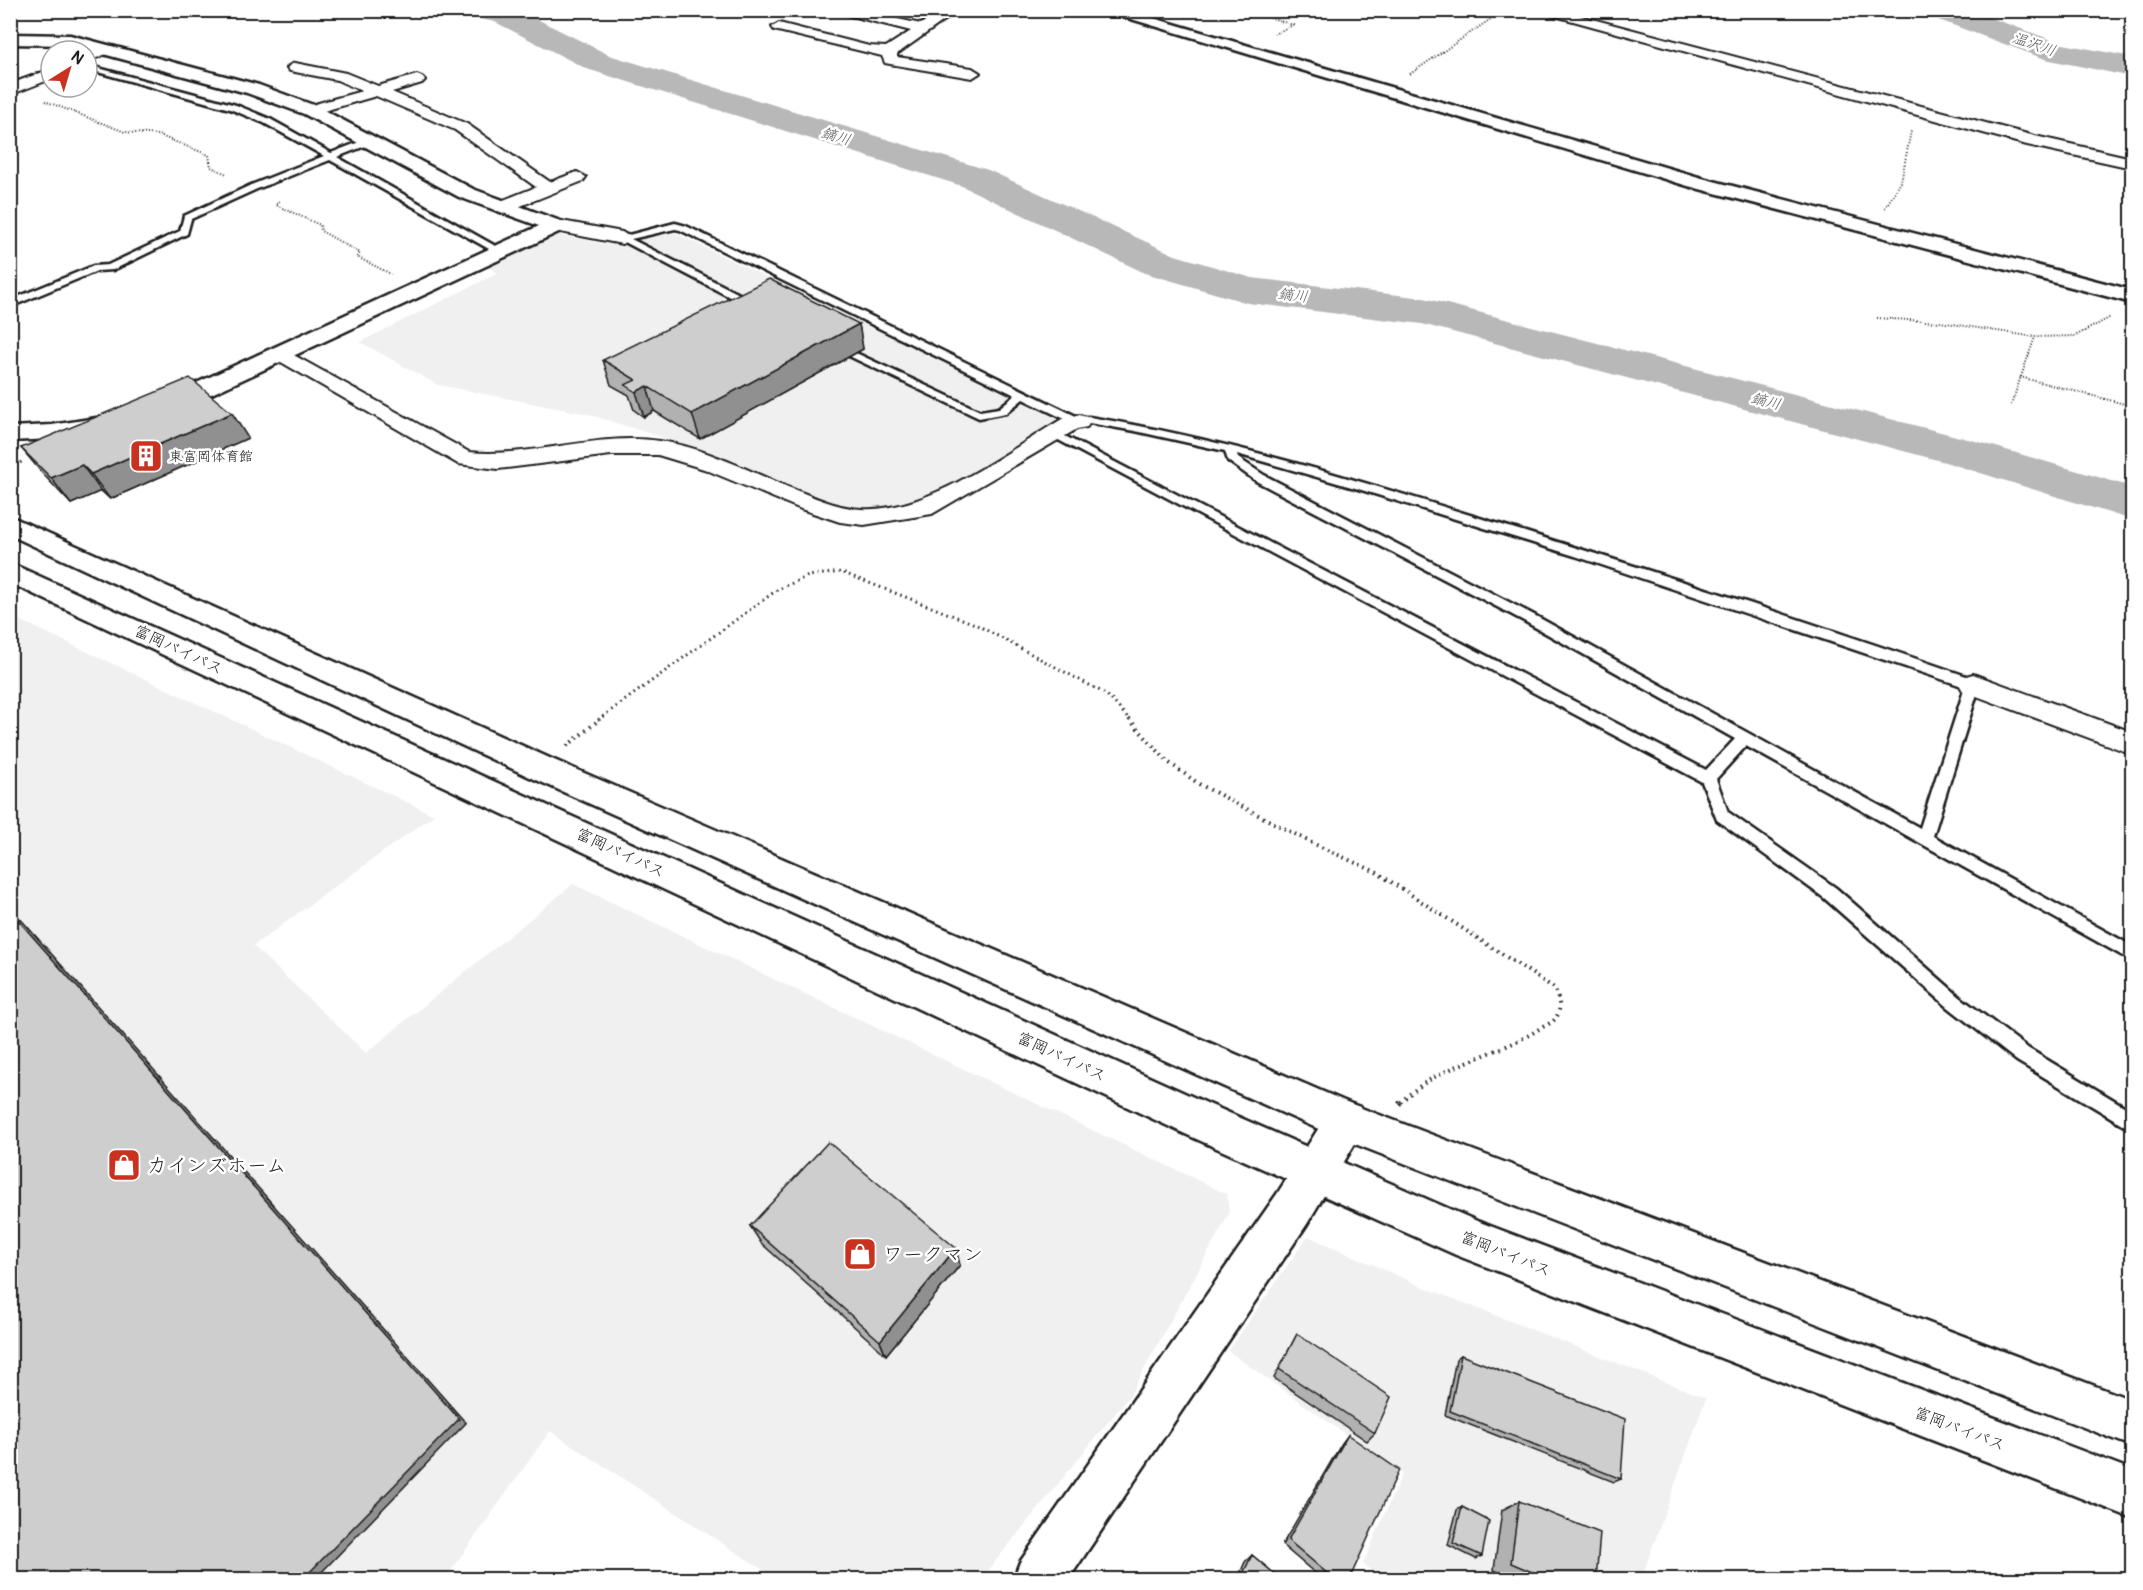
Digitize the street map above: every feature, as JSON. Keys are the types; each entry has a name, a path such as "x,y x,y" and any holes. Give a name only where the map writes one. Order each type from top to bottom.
{"main road":[{"path":"1108,10 1695,182 2133,297"},
{"path":"10,39 70,40 253,89 310,110 466,193 556,226"},
{"path":"10,434 52,432 138,416 204,390 556,226"},
{"path":"10,524 543,769 1361,1127 2133,1423"},
{"name":"富岡バイパス","path":"10,572 1197,1119 1471,1240 2133,1494"},
{"path":"1038,1580 1317,1171 1361,1127"}],"street":[{"path":"834,10 924,29"},
{"path":"779,27 868,51 889,52 952,10"},
{"path":"1540,10 2032,141 2133,164"},
{"path":"99,52 106,49"},
{"path":"889,52 890,60 972,73"},
{"path":"295,68 341,76 461,127 548,188"},
{"path":"10,90 39,79"},
{"path":"310,110 417,80"},
{"path":"502,207 578,177"},
{"path":"556,226 622,238"},
{"path":"281,354 455,455 466,459 518,461 611,448 659,448 712,464 809,504 840,514 864,517 923,509 1055,435 1070,424 1079,422"},
{"path":"1973,684 2133,743"}],"lane":[{"path":"99,70 233,107 267,121 501,252"},
{"path":"10,304 96,268 110,268 184,232 187,218 370,141"},
{"path":"622,238 675,226 683,228 1079,422 1089,420 1151,429 1282,462 1523,535 1823,631 1973,684 1925,837"},
{"path":"622,238 760,310"},
{"path":"852,355 979,415 1002,411 1022,394"},
{"path":"1055,435 1708,778 1722,816 1830,893 1954,1002 2023,1055 2133,1121"},
{"path":"1231,449 1232,459 1260,478 1529,618 2133,954"},
{"path":"1708,778 1744,739"}],"path":[{"path":"1241,49 1293,26 1247,10"},
{"path":"1385,91 1504,10"},
{"path":"1873,228 1901,182 1910,135 1920,111"},
{"path":"1877,318 1940,322 2035,337 2075,336 2113,316"},
{"path":"2011,405 2035,337"},
{"path":"2020,377 2133,406"},
{"path":"543,769 583,731 777,590 798,578 822,572 841,572 975,624 1106,694 1168,762 1199,784 1314,844 1376,872 1554,988 1560,1004 1556,1019 1524,1038 1459,1063 1408,1092 1361,1127"}],"shaded area":[{"path":"675,233 1062,420 932,496 884,509 863,508 842,505 806,493 692,447 588,414 438,385 360,342 498,273 487,267 560,235 604,244"},
{"path":"11,616 434,815 253,946 366,1053 573,884 1227,1194 1229,1214 1130,1395 981,1579 777,1579 550,1431 445,1579 11,1580"},
{"path":"1308,1236 1421,1286 1706,1398 1641,1579 1383,1579 1363,1564 1402,1474 1228,1351"}],"building":[{"path":"769,279 859,324 692,414 647,386 636,392 625,385 636,380 603,360"},
{"path":"190,378 232,413 91,474 82,465 51,478 21,448"},
{"name":"カインズホーム","path":"10,911 459,1419 302,1580 10,1580"},
{"name":"ワークマン","path":"828,1142 956,1248 880,1341 750,1226"},
{"path":"1297,1334 1391,1397 1375,1433 1279,1369"},
{"path":"1461,1355 1625,1419 1621,1479 1450,1411"},
{"path":"1348,1435 1399,1470 1349,1580 1335,1580 1288,1540"},
{"path":"1519,1501 1600,1533 1596,1580 1551,1580 1511,1563"},
{"path":"1462,1507 1489,1521 1482,1556 1453,1543"},
{"path":"1252,1555 1282,1580 1240,1580"}],"waterway":[{"name":"鏑川","path":"478,10 504,15 598,62 975,178 1160,264 1248,290 1424,311 1962,452 2132,504"},
{"name":"温沢川","path":"1939,10 2056,52 2132,67"}],"place":[{"name":"東富岡体育館","path":"146,456"},
{"name":"カインズホーム","path":"124,1165"},
{"name":"ワークマン","path":"860,1254"}]}
